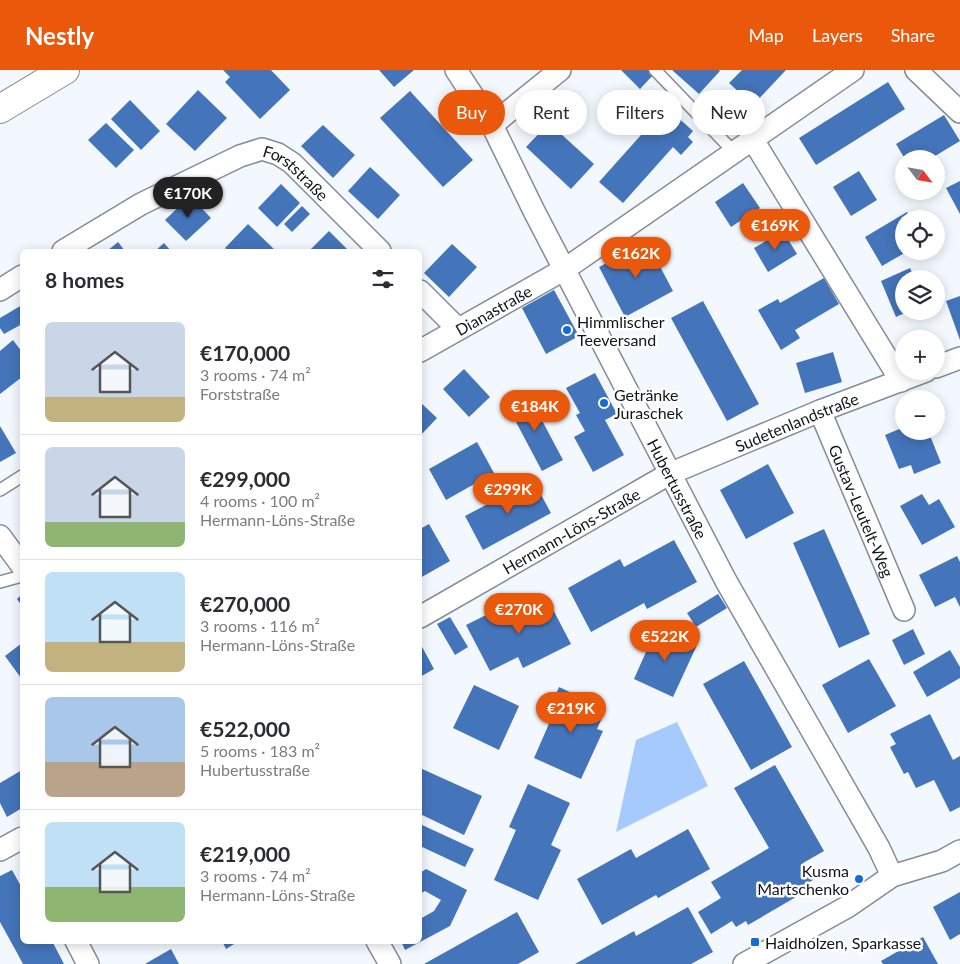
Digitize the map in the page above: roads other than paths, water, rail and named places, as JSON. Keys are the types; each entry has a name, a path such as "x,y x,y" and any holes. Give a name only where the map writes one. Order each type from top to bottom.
{"main road":[{"path":"0,109 65,70"}],"street":[{"name":"Hubertusstraße","path":"456,70 469,90"},
{"path":"505,114 560,70"},
{"name":"Dianastraße","path":"422,350 565,269 853,70"},
{"path":"916,70 960,112"},
{"name":"Hubertusstraße","path":"497,135 669,474 726,581 879,848 892,876"},
{"path":"753,140 895,370"},
{"name":"Forststraße","path":"66,249 141,204 240,156 262,148 278,154 292,163 378,249"},
{"path":"0,290 20,277"},
{"path":"422,293 458,329"},
{"path":"945,364 960,358"},
{"name":"Sudetenlandstraße","path":"669,474 901,380"},
{"name":"Gustav-Leutelt-Weg","path":"820,412 904,610"},
{"name":"Hermann-Löns-Straße","path":"422,616 669,474"},
{"path":"0,536 20,563"},
{"path":"0,850 20,841"},
{"path":"744,964 847,908 892,876 942,861 960,850"},
{"path":"78,944 88,964"},
{"path":"379,944 390,964"}],"lane":[{"path":"655,70 734,152"},
{"path":"0,490 20,477"},
{"path":"0,582 20,577"}],"place":[{"name":"Himmlischer Teeversand","path":"567,330"},
{"name":"Getränke Juraschek","path":"604,403"},
{"name":"Kusma Martschenko","path":"859,879"},
{"name":"Haidholzen, Sparkasse","path":"755,942"}]}
